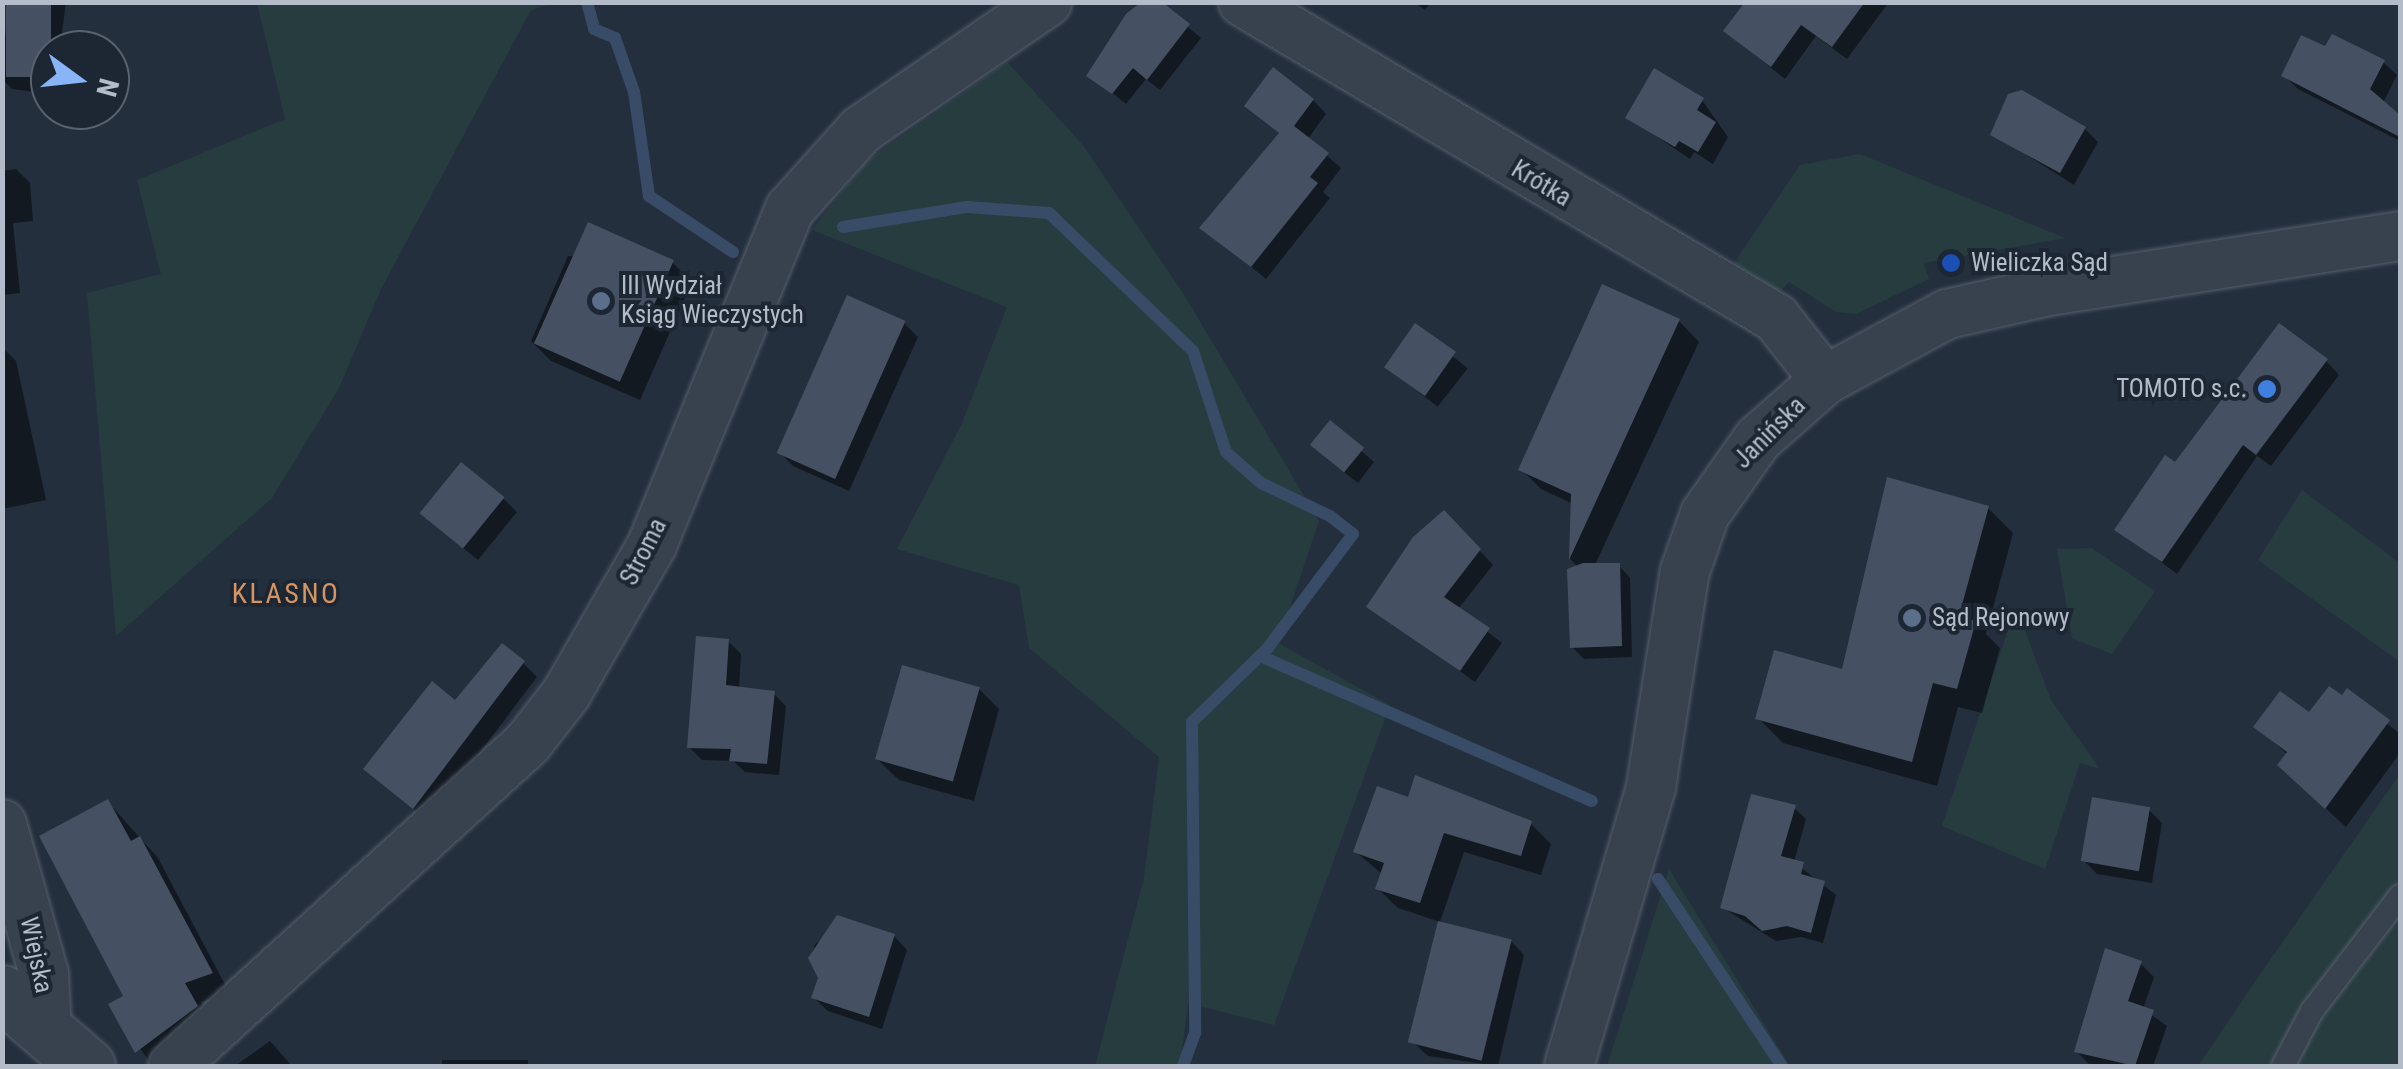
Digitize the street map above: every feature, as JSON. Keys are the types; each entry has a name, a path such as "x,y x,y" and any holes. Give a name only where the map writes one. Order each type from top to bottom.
{"street":[{"name":"Stroma","path":"173,1066 527,744 566,694 652,544 790,209 861,130 1046,2"},
{"name":"Krótka","path":"1243,2 1776,318 1825,380"},
{"name":"Janińska","path":"1569,1066 1652,787 1685,571 1698,532 1748,450 1825,380 1915,330 1984,303 2400,236"},
{"name":"Wiejska","path":"2,824 44,974 47,1029"},
{"path":"2,993 87,1066"}],"lane":[{"path":"2283,1066 2312,1011 2400,896"}],"green space":[{"path":"257,3 554,3 531,10 381,289 339,388 272,498 116,636 87,293 161,274 137,180 285,119"},
{"path":"1007,62 1082,144 1183,293 1319,521 1278,643 1390,705 1274,1025 1188,1003 1180,1066 1095,1066 1144,878 1159,757 1029,648 1019,585 897,549 962,423 1007,307 812,230 865,162"},
{"path":"1860,154 2065,238 1924,263 1929,279 1856,314 1836,312 1789,282 1779,293 1734,263 1800,165"},
{"path":"2302,490 2400,563 2400,662 2258,560"},
{"path":"2092,548 2155,591 2112,654 2072,638 2057,549"},
{"path":"2016,607 2051,700 2100,769 2080,763 2045,869 1942,826"},
{"path":"2400,774 2400,1066 2198,1066 2256,980"},
{"path":"1669,869 1790,1066 1607,1066"}],"building":[{"path":"6,2 51,2 51,30 30,30 30,77 6,77"},
{"path":"1141,2 1162,2 1190,24 1147,80 1133,68 1112,94 1086,76 1126,14"},
{"path":"1745,2 1865,2 1832,47 1801,25 1771,67 1723,31"},
{"path":"2332,34 2385,60 2370,89 2400,115 2400,137 2281,76 2301,35 2325,46"},
{"path":"1273,67 1314,99 1294,126 1329,153 1310,177 1318,183 1251,267 1199,228 1279,133 1244,106"},
{"path":"1654,68 1704,98 1697,110 1716,122 1698,152 1679,141 1675,147 1625,118"},
{"path":"2022,90 2086,127 2060,173 1990,135 2008,94"},
{"name":"III Wydział Ksiąg Wieczystych","path":"588,222 674,260 620,382 534,344"},
{"path":"1602,284 1680,319 1569,560 1571,494 1518,470"},
{"path":"847,295 905,321 835,479 777,453"},
{"path":"1415,323 1456,352 1425,396 1384,367"},
{"path":"2279,323 2328,359 2256,455 2243,445 2162,562 2114,530 2165,455 2175,462"},
{"path":"1330,420 1364,448 1344,473 1310,445"},
{"path":"461,462 505,497 463,549 419,513"},
{"name":"Sąd Rejonowy","path":"1887,477 1989,506 1959,616 1976,621 1957,689 1933,683 1912,762 1755,719 1774,650 1842,669"},
{"path":"1444,510 1481,549 1444,597 1490,628 1460,671 1366,607 1413,537"},
{"path":"1583,563 1620,563 1622,646 1570,648 1567,569"},
{"path":"696,636 729,639 726,685 775,691 767,764 729,761 731,749 687,748"},
{"path":"502,643 525,661 413,809 363,769 432,681 455,700"},
{"path":"902,665 980,687 953,782 875,759"},
{"path":"2329,686 2342,695 2347,688 2390,720 2325,809 2277,765 2287,752 2253,727 2280,691 2309,712"},
{"path":"1415,775 1532,821 1521,856 1444,833 1420,903 1375,889 1384,863 1353,852 1377,786 1408,797"},
{"path":"1751,794 1796,805 1781,856 1804,862 1801,874 1825,881 1811,933 1787,926 1762,931 1745,916 1720,908"},
{"path":"2092,797 2150,807 2139,871 2081,861"},
{"path":"108,799 131,841 140,836 213,973 185,983 198,1006 135,1053 108,1004 123,996 39,836"},
{"path":"837,915 895,934 869,1017 811,998 818,978 808,958"},
{"path":"1438,921 1512,939 1482,1061 1408,1042"},
{"path":"2105,948 2142,961 2128,1001 2154,1010 2135,1066 2074,1052"}],"waterway":[{"path":"587,2 594,29 615,38 634,92 649,196 733,252"},
{"path":"843,227 967,207 1049,213 1193,351 1226,452 1261,483 1330,516 1353,534 1267,649 1192,722 1195,1033 1183,1066"},
{"path":"1260,656 1592,801"},
{"path":"1658,879 1782,1066"}],"place":[{"name":"Wieliczka Sąd","path":"1951,263"},
{"name":"III Wydział Ksiąg Wieczystych","path":"601,301"},
{"name":"TOMOTO s.c.","path":"2267,389"},
{"name":"Sąd Rejonowy","path":"1912,618"}],"district":[{"name":"KLASNO","path":"286,594"}]}
